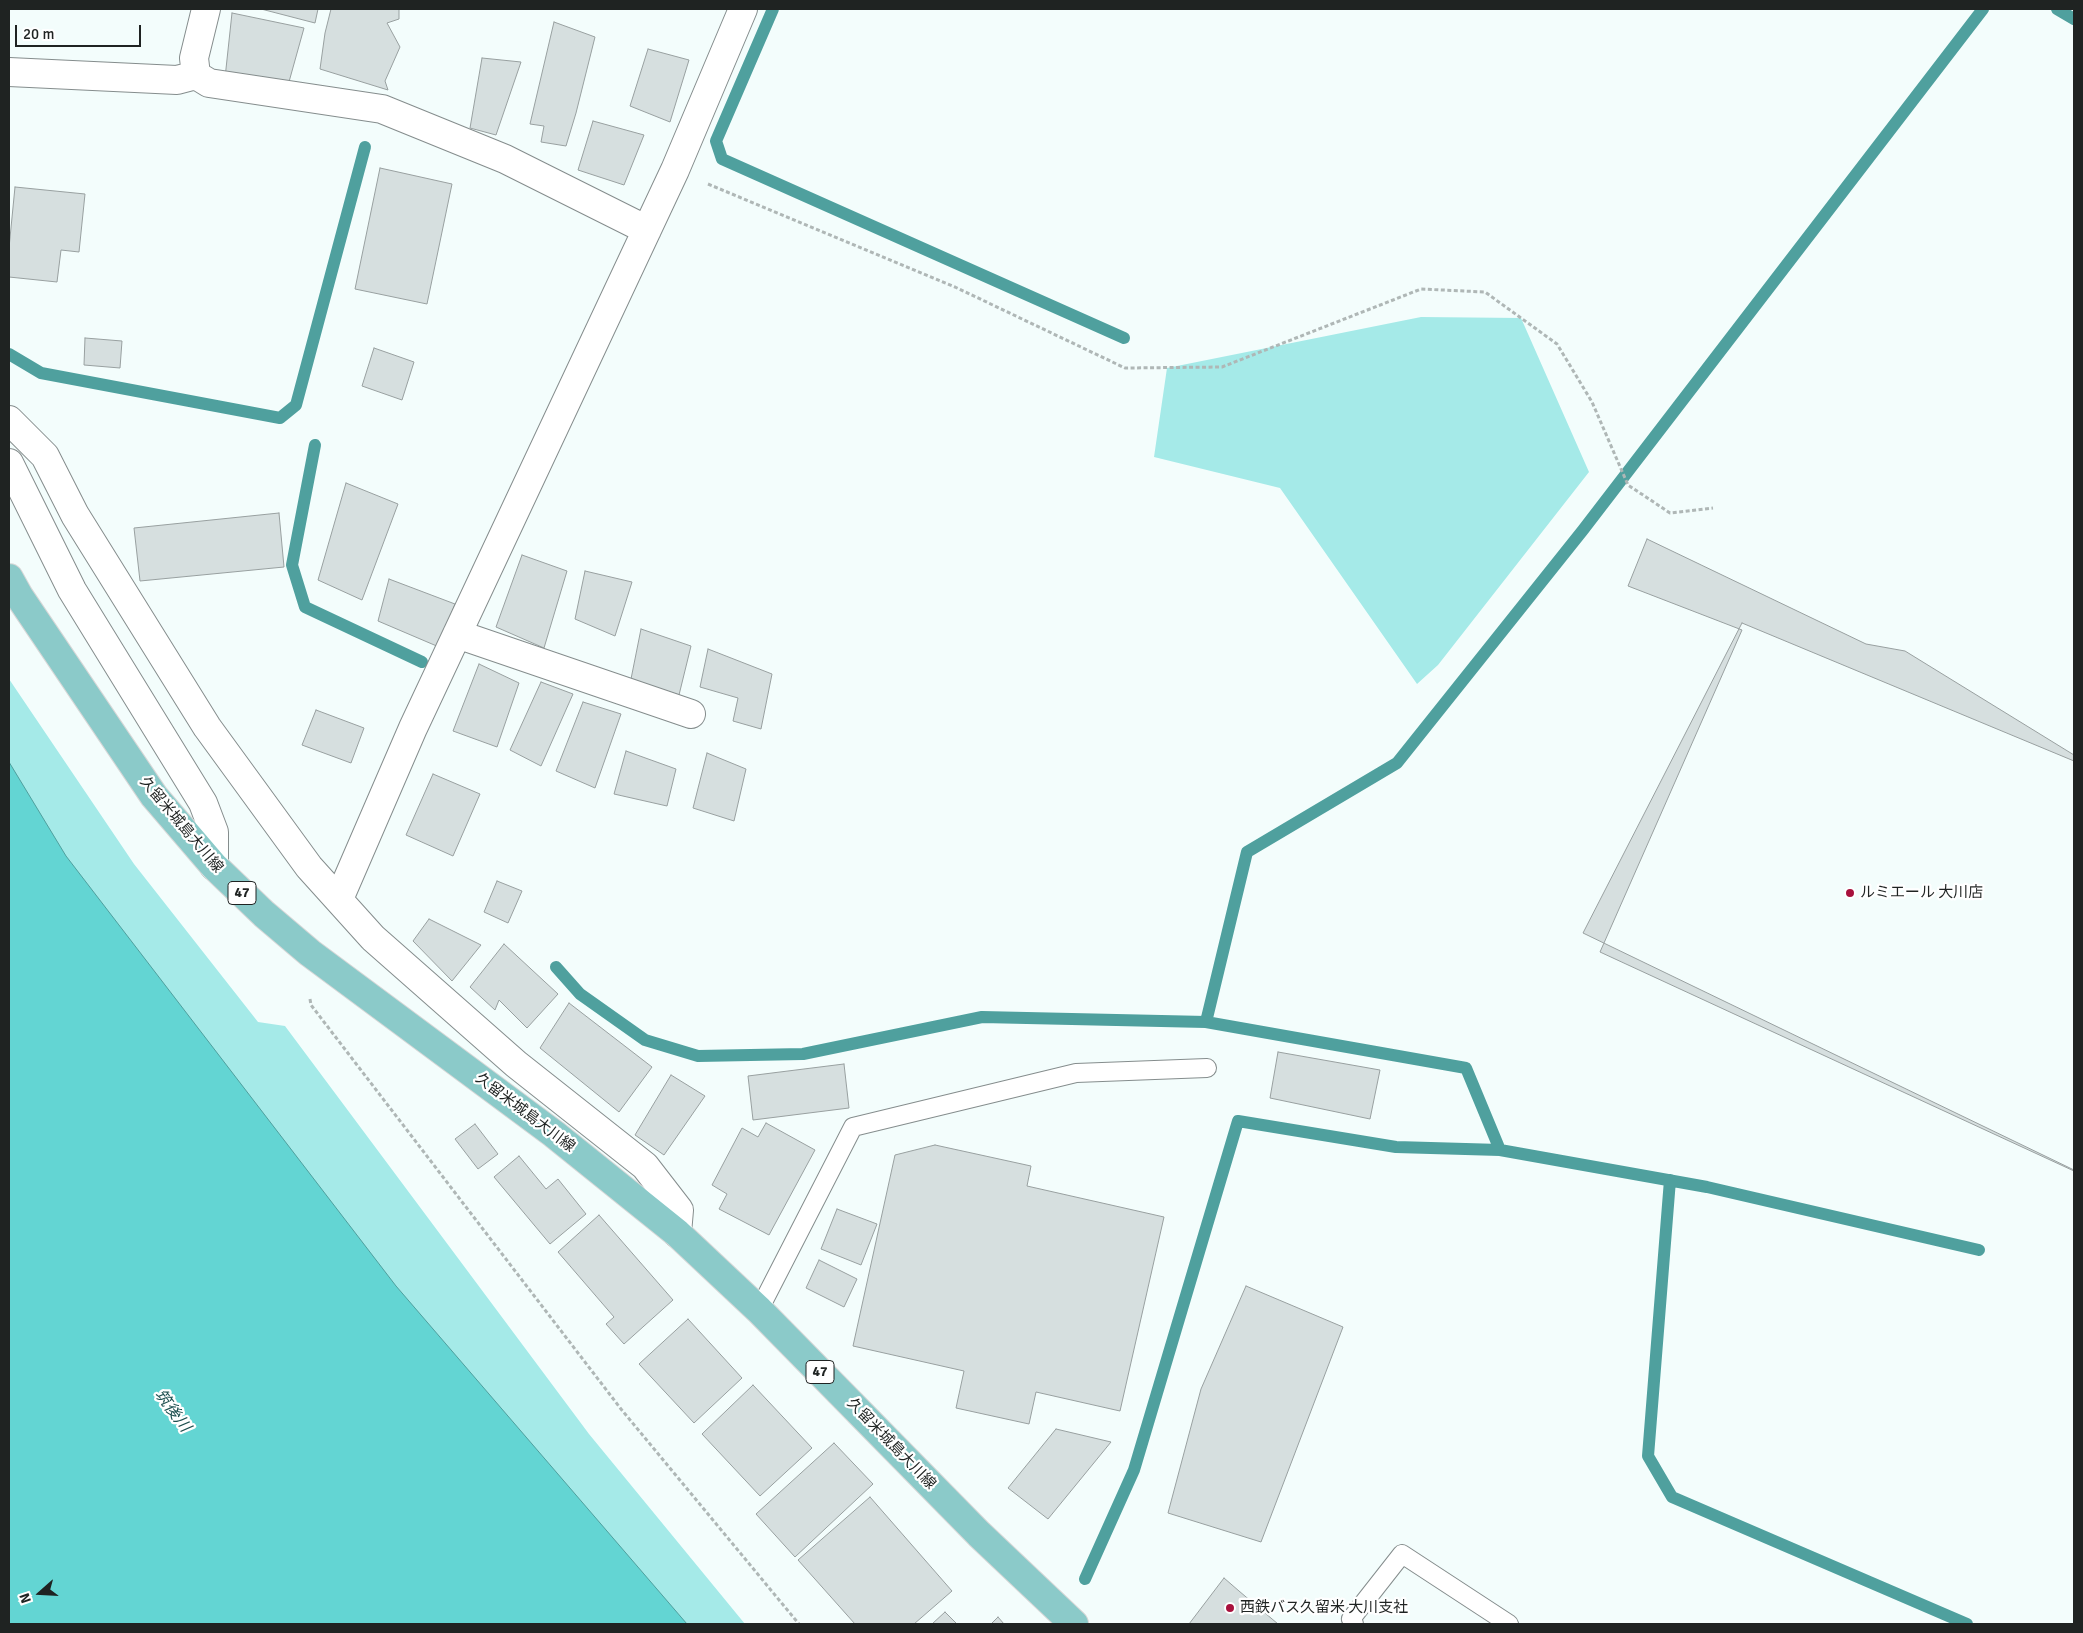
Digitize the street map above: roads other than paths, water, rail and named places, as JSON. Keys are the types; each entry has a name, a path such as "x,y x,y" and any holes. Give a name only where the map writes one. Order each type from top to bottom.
{"main road":[{"name":"久留米城島大川線","path":"9,578 19,596 154,796 214,866 264,914 310,953 554,1134 677,1233 759,1310 979,1534 1074,1624"}],"street":[{"path":"196,75 194,58 206,9"},
{"path":"339,899 412,728 675,170 743,9"},
{"path":"9,72 177,80 196,75 209,83 382,109 505,159 647,230"},
{"path":"9,420 45,456 76,516 207,727 309,867 373,938 516,1064 644,1166 679,1210 677,1233"},
{"path":"9,463 72,590 203,803 214,832 214,866"},
{"path":"457,634 691,714"}],"lane":[{"path":"759,1310 854,1127 1076,1073 1207,1068"},
{"path":"1354,1624 1351,1619 1402,1554 1509,1624"}],"water":[{"name":"筑後川","path":"9,762 66,856 396,1286 687,1624 9,1624"}],"waterway":[{"path":"773,9 716,141 722,159 1124,338"},
{"path":"1206,1022 1247,852 1397,763 1583,530 1983,9"},
{"path":"2057,9 2074,19"},
{"path":"9,354 41,373 280,418 296,405 365,147"},
{"path":"315,445 292,565 305,607 422,662"},
{"path":"556,967 580,994 645,1040 698,1056 803,1054 982,1017 1206,1022 1466,1068 1500,1150 1707,1187 1979,1250"},
{"path":"1085,1579 1134,1470 1238,1121 1396,1147 1500,1150"},
{"path":"1670,1180 1648,1456 1672,1497 1967,1624"}],"place":[{"name":"ルミエール 大川店","path":"1850,893"},
{"name":"西鉄バス久留米 大川支社","path":"1230,1608"}]}
